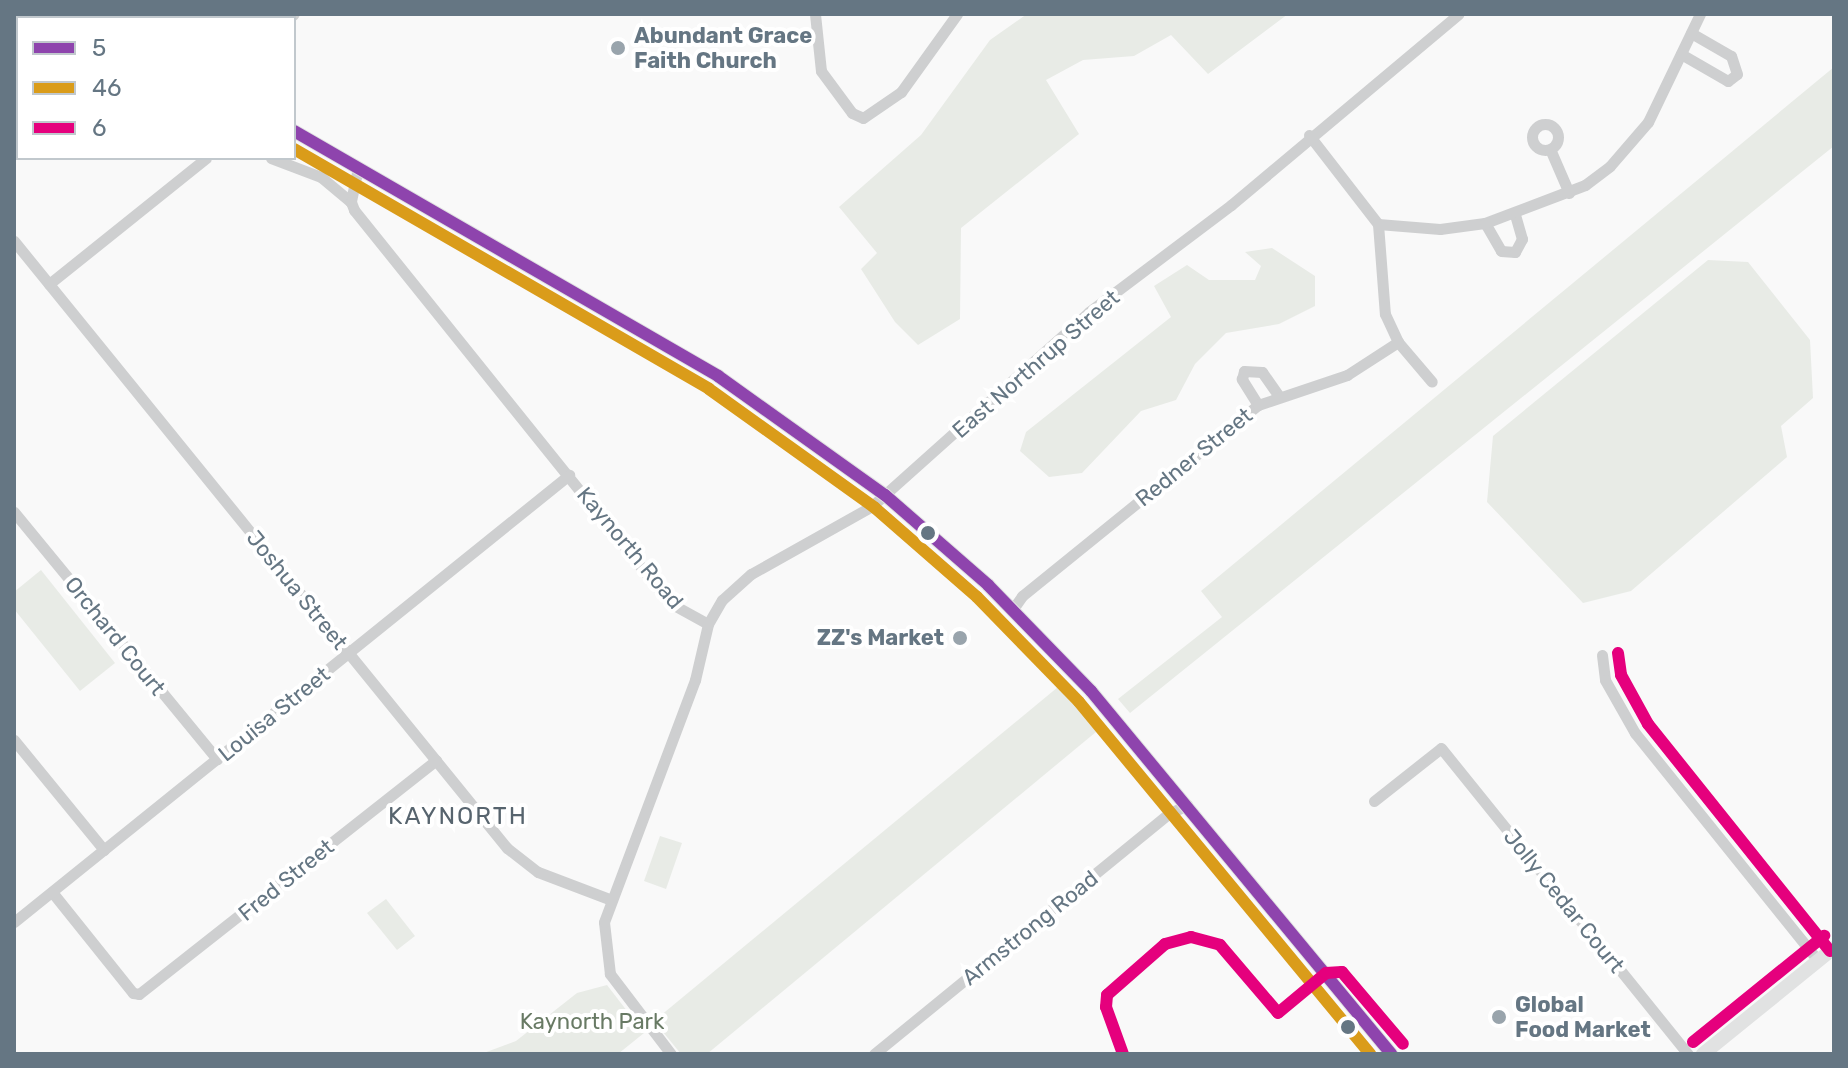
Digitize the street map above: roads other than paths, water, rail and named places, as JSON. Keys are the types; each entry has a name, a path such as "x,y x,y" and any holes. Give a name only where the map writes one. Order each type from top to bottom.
{"main road":[{"path":"296,132 718,376 885,495 1013,609 1091,691 1391,1054"},
{"path":"1703,1054 1834,948"}],"street":[{"path":"815,14 821,71 852,113 863,118 901,92 957,14"},
{"name":"East Northrup Street","path":"708,624 722,600 751,574 842,525 885,495 1089,312 1231,205 1309,135 1459,14"},
{"path":"1378,224 1440,229 1485,223 1515,215 1569,193 1628,148 1648,122 1700,14"},
{"path":"1681,54 1728,81 1737,74 1731,56 1691,33"},
{"path":"1309,135 1378,224 1385,314 1398,342 1432,382"},
{"path":"1550,149 1569,193"},
{"path":"49,284 204,160"},
{"name":"Kaynorth Road","path":"276,160 321,177 351,202 670,603 708,624 695,680 609,899 603,943 610,974 671,1054"},
{"path":"351,202 358,168"},
{"path":"1485,223 1501,251 1515,252 1522,239 1515,215"},
{"name":"Joshua Street","path":"14,241 436,760 524,862 609,899"},
{"name":"Redner Street","path":"1013,609 1022,596 1258,405 1347,375 1398,342"},
{"path":"1258,405 1242,379 1252,368 1262,372 1279,396"},
{"name":"Louisa Street","path":"14,922 569,475"},
{"name":"Orchard Court","path":"14,512 217,759"},
{"path":"1602,655 1605,680 1635,733 1818,961"},
{"path":"14,740 104,850"},
{"name":"Jolly Cedar Court","path":"1374,801 1441,748 1688,1054"},
{"name":"Fred Street","path":"52,892 133,993 145,992 436,760"},
{"name":"Armstrong Road","path":"874,1054 1170,813 1187,805"}],"place":[{"name":"Abundant Grace Faith Church","path":"618,48"},
{"name":"ZZ's Market","path":"960,638"},
{"name":"Global Food Market","path":"1499,1017"}],"district":[{"name":"KAYNORTH","path":"458,817"}],"park label":[{"name":"Kaynorth Park","path":"592,1022"}]}
